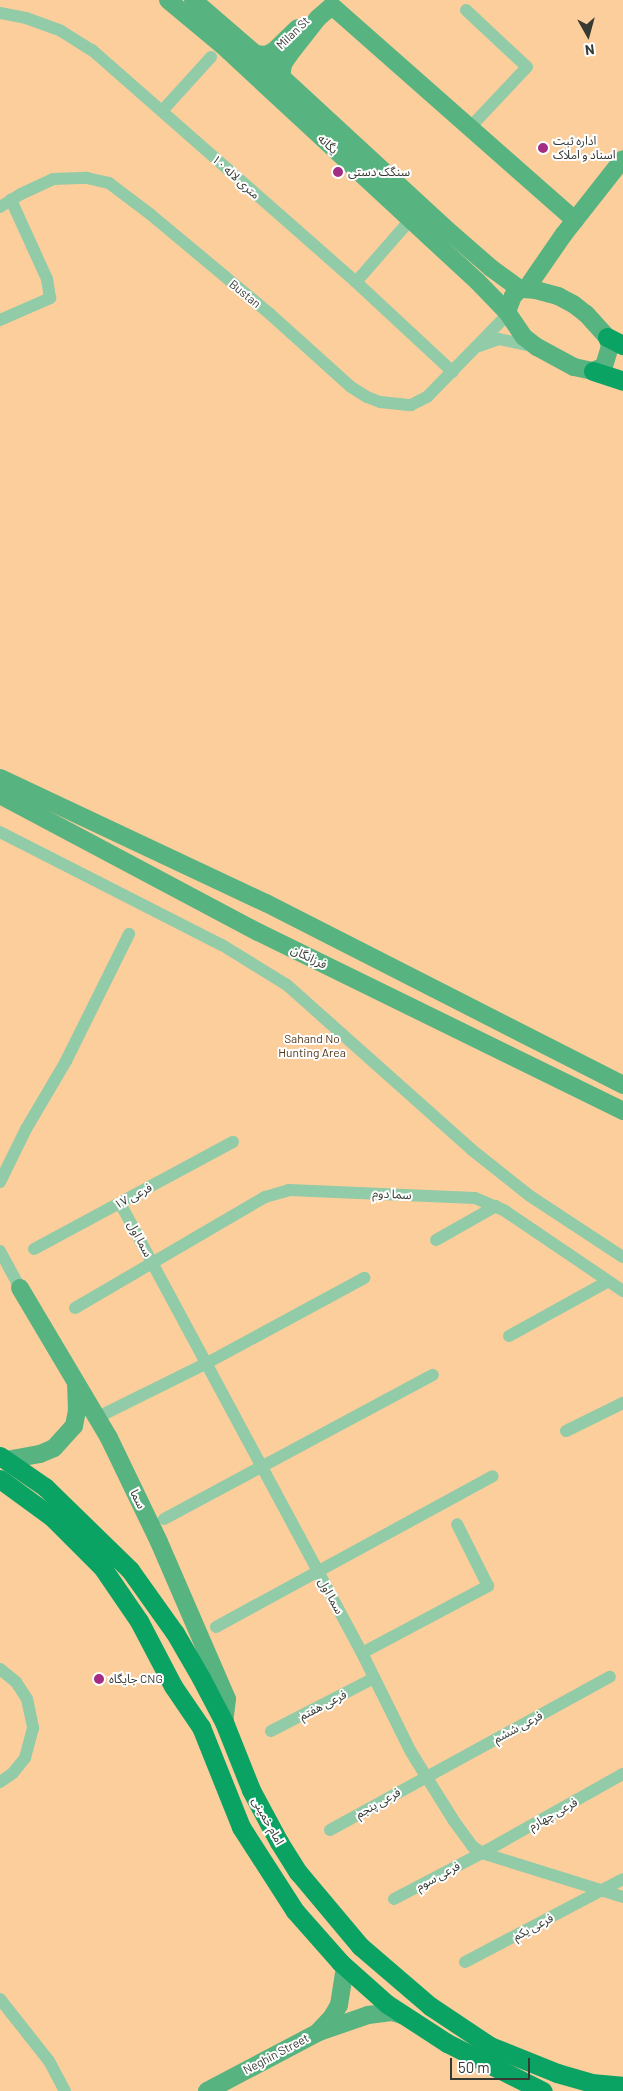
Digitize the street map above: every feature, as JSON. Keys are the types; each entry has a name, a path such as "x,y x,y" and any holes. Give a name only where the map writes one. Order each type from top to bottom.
{"main road":[{"name":"یگانه","path":"168,0 222,45 477,281 508,313 524,337 536,347 574,367 593,371"},
{"name":"یگانه","path":"193,0 281,77 444,227 523,289"},
{"name":"Milan St","path":"255,54 266,55 274,51 332,1"},
{"name":"Milan St","path":"281,77 283,64 289,55 332,1"},
{"path":"332,1 476,121 578,216"},
{"path":"332,1 578,216"},
{"path":"508,313 513,296 523,289 623,159"},
{"path":"523,289 558,296 573,304 615,341 610,346 604,366 593,371"},
{"path":"593,371 623,381"},
{"path":"0,778 266,903 623,1084"},
{"name":"فرزانگان","path":"0,795 258,932 623,1112"},
{"name":"سما","path":"20,1288 109,1438 159,1542 227,1699 224,1722"},
{"path":"3,1458 40,1454 54,1448 74,1426 77,1411 76,1384"},
{"name":"امام خمینی","path":"3,1458 45,1486 130,1570 175,1634 224,1722 251,1790 279,1842 298,1872 360,1946 430,2006 490,2046 557,2073 591,2083 623,2086"},
{"name":"امام خمینی","path":"0,1479 52,1517 102,1567 139,1621 174,1686 201,1727 241,1827 295,1911 345,1967 387,2004 447,2043 543,2091"},
{"path":"319,2032 332,2017 339,2005 345,1967"},
{"path":"319,2032 368,2015 392,2012 405,2016"},
{"name":"Neghin Street","path":"207,2091 319,2032"}],"street":[{"path":"466,10 527,67 476,121"},
{"name":"۱۰ متری لاله","path":"0,13 26,18 61,31 92,50 356,282 452,372"},
{"path":"162,112 211,57"},
{"name":"Bustan","path":"5,204 53,179 87,178 109,183 150,214 270,314 351,387 367,397 396,405 411,405 427,397 508,313"},
{"path":"0,320 50,298 47,279 5,204"},
{"path":"356,282 410,220"},
{"path":"474,348 499,339 509,339 536,347"},
{"path":"0,832 222,945 287,985 472,1150 530,1196 623,1257"},
{"path":"0,1182 26,1129 66,1061 129,934"},
{"name":"فرعی ۱۷","path":"34,1249 232,1142"},
{"name":"سما دوم","path":"75,1308 265,1198 289,1190 475,1198 496,1206 623,1292"},
{"name":"سما اول","path":"120,1203 208,1363 426,1776 468,1840 482,1853 623,1897"},
{"path":"436,1240 496,1206"},
{"path":"0,1251 20,1288"},
{"path":"106,1414 208,1363 364,1278"},
{"path":"509,1336 607,1282"},
{"path":"164,1519 433,1375"},
{"path":"566,1431 623,1403"},
{"path":"216,1627 492,1476"},
{"path":"362,1653 488,1586 457,1524"},
{"path":"0,1669 16,1682 25,1694 31,1708 33,1728 25,1758 13,1773 0,1782"},
{"name":"فرعی ششم","path":"426,1776 610,1677"},
{"name":"فرعی هفتم","path":"271,1731 374,1678"},
{"name":"فرعی چهارم","path":"482,1853 623,1774"},
{"name":"فرعی پنجم","path":"330,1830 426,1776"},
{"name":"فرعی سوم","path":"394,1899 482,1853"},
{"name":"فرعی یکم","path":"466,1962 623,1879"},
{"path":"0,1999 50,2061 65,2091"}],"green space":[{"name":"Sahand No Hunting Area","path":"0,0 623,0 623,2091 0,2091"}],"place":[{"name":"اداره ثبت اسناد و املاک","path":"543,148"},
{"name":"سنگک دستی","path":"338,172"},
{"name":"جایگاه CNG","path":"99,1679"}]}
